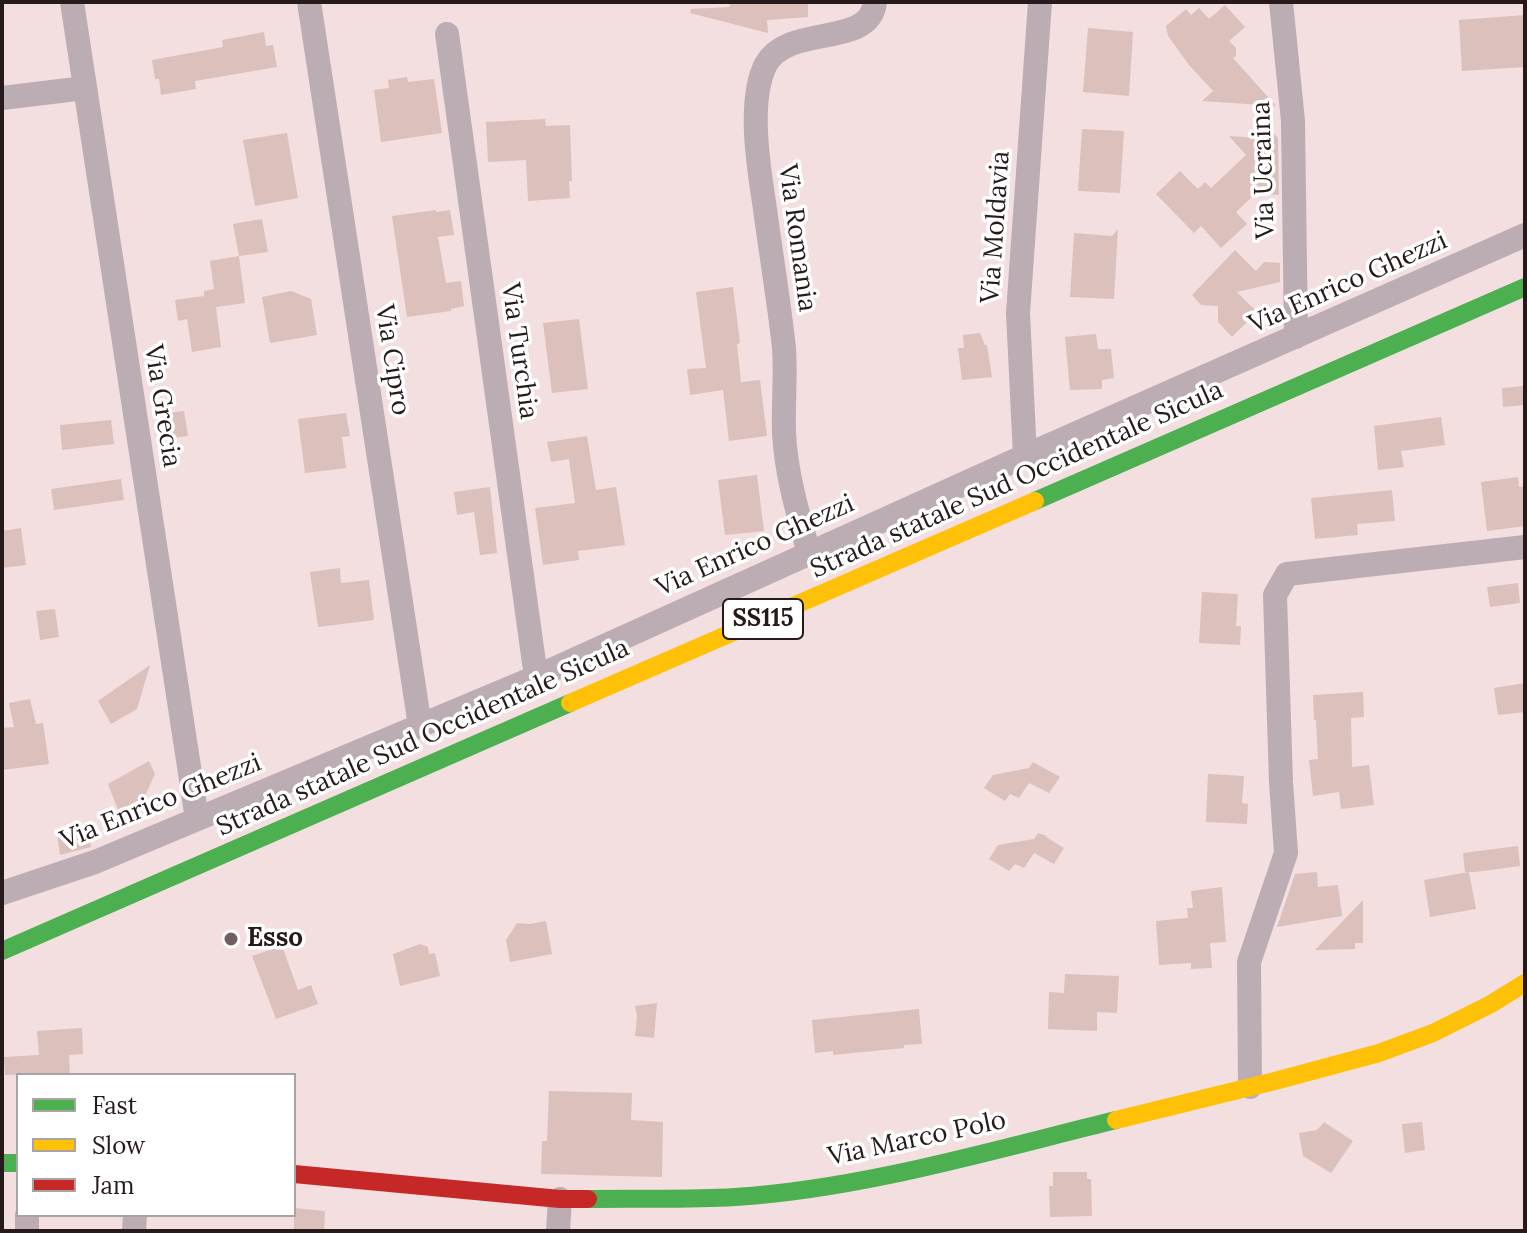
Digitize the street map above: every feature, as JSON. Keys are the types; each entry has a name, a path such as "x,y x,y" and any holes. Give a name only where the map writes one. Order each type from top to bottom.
{"main road":[{"name":"Strada statale Sud Occidentale Sicula","path":"2,951 1525,287"},
{"name":"Via Marco Polo","path":"296,1174 560,1199 735,1197 826,1186 893,1174 1250,1087 1393,1048 1433,1033 1525,983"}],"street":[{"name":"Via Grecia","path":"72,2 197,819"},
{"name":"Via Cipro","path":"309,2 420,726"},
{"name":"Via Romania","path":"809,553 792,490 784,436 784,350 758,157 756,100 768,60 784,47 808,38 847,32 862,26 874,11 875,2"},
{"name":"Via Moldavia","path":"1025,456 1018,313 1040,2"},
{"name":"Via Ucraina","path":"1281,2 1293,121 1296,337"},
{"name":"Via Turchia","path":"447,34 536,677"},
{"path":"2,98 85,88"},
{"name":"Via Enrico Ghezzi","path":"2,893 95,862 536,677 1525,235"},
{"path":"1250,1087 1249,962 1286,853 1275,595 1287,574 1525,547"},
{"path":"558,1231 560,1199"}],"building":[{"path":"729,2 808,2 808,17 767,20 768,33 690,13 691,9 730,7"},
{"path":"1225,5 1245,27 1229,41 1236,48 1233,58 1276,106 1202,101 1213,91 1168,36 1166,26 1186,9 1191,15 1199,8 1209,19"},
{"path":"1525,15 1525,67 1462,71 1459,20"},
{"path":"1088,28 1133,32 1129,96 1083,92"},
{"path":"264,32 266,46 273,45 277,67 195,81 196,89 161,95 152,60 223,47 222,40"},
{"path":"407,77 408,82 434,79 442,133 381,142 374,90 389,88 388,80"},
{"path":"1260,118 1278,138 1279,195 1255,194 1236,212 1247,224 1221,248 1201,226 1194,233 1156,194 1180,171 1198,189 1205,182 1211,188 1246,155 1229,136 1259,138"},
{"path":"545,119 546,126 570,125 570,198 528,201 526,160 488,162 486,122"},
{"path":"1082,129 1124,131 1120,193 1078,191"},
{"path":"287,133 298,198 255,206 243,140"},
{"path":"450,210 454,235 438,237 446,283 461,281 464,306 451,311 407,317 392,216"},
{"path":"262,219 268,252 239,256 233,224"},
{"path":"1118,229 1114,299 1070,297 1074,233 1112,236"},
{"path":"1235,250 1256,271 1264,262 1280,263 1280,282 1237,292 1257,312 1232,337 1218,322 1218,306 1201,305 1192,295"},
{"path":"239,256 245,303 216,307 221,347 192,352 187,319 178,321 175,300 204,296 204,291 214,289 210,261"},
{"path":"733,287 741,382 760,380 767,436 729,441 723,390 690,395 687,369 706,368 696,292"},
{"path":"291,291 311,299 317,335 270,343 262,297"},
{"path":"579,319 588,389 552,393 543,323"},
{"path":"980,333 987,345 992,377 962,380 958,348 964,348 963,335"},
{"path":"1096,334 1098,349 1111,349 1114,378 1102,380 1102,389 1070,390 1065,337"},
{"path":"1525,386 1525,405 1503,407 1502,388"},
{"path":"184,411 188,436 164,439 160,414"},
{"path":"346,413 350,436 342,437 346,468 305,473 298,419"},
{"path":"1441,417 1445,445 1401,451 1404,467 1378,470 1374,426"},
{"path":"111,420 114,444 62,450 60,425"},
{"path":"587,436 596,490 616,487 625,545 578,551 579,560 543,565 535,508 575,503 569,459 551,462 547,442"},
{"path":"757,475 764,531 725,535 718,480"},
{"path":"1518,477 1519,487 1525,486 1525,526 1487,531 1481,482"},
{"path":"121,479 124,500 54,510 51,489"},
{"path":"490,487 497,553 480,555 474,512 457,515 454,492"},
{"path":"1392,490 1395,521 1357,524 1358,535 1315,539 1311,498"},
{"path":"21,528 26,565 2,568 2,531"},
{"path":"340,568 341,583 369,580 374,620 318,627 310,572"},
{"path":"1518,583 1520,603 1490,607 1487,587"},
{"path":"1202,592 1238,594 1236,626 1241,626 1240,645 1199,643"},
{"path":"55,609 59,637 40,640 36,611"},
{"path":"150,665 137,709 111,724 98,701"},
{"path":"1525,683 1525,712 1498,715 1494,688"},
{"path":"1363,692 1364,717 1351,718 1352,767 1369,765 1374,805 1341,809 1339,792 1313,796 1309,760 1318,759 1313,695"},
{"path":"30,699 36,724 43,723 49,764 2,770 2,728 14,727 9,703"},
{"path":"149,761 155,774 144,798 118,810 108,784"},
{"path":"1033,762 1060,777 1049,793 1029,783 1019,798 1010,794 1005,801 984,788 993,775 1029,768"},
{"path":"1208,774 1244,776 1242,803 1248,804 1247,824 1206,822"},
{"path":"88,828 91,847 60,855 57,834"},
{"path":"1038,833 1064,848 1054,864 1034,853 1024,868 1015,864 1009,871 989,859 998,845 1034,839"},
{"path":"1518,846 1520,866 1465,872 1463,853"},
{"path":"1317,872 1318,887 1338,885 1342,916 1277,927 1295,874"},
{"path":"1469,872 1476,909 1430,917 1424,880"},
{"path":"1222,887 1226,942 1210,943 1212,968 1191,969 1191,963 1159,965 1156,921 1188,918 1187,908 1193,908 1191,891"},
{"path":"1363,900 1363,943 1355,943 1355,949 1315,950"},
{"path":"546,921 552,954 510,962 506,940 517,923"},
{"path":"420,944 428,947 429,954 435,953 440,976 400,986 393,954"},
{"path":"282,946 298,990 311,985 318,1004 276,1019 252,956"},
{"path":"1065,974 1119,976 1117,1013 1097,1012 1097,1031 1048,1029 1049,992 1064,993"},
{"path":"657,1003 654,1038 635,1036 635,1006"},
{"path":"919,1009 922,1044 833,1055 833,1051 815,1053 812,1020"},
{"path":"82,1028 83,1054 69,1055 70,1073 5,1075 4,1057 39,1055 37,1031"},
{"path":"549,1091 632,1093 631,1120 663,1122 662,1177 541,1174 542,1141 547,1141"},
{"path":"1324,1122 1353,1141 1331,1173 1303,1156 1299,1133 1317,1130"},
{"path":"1422,1122 1425,1150 1405,1153 1402,1124"},
{"path":"1053,1172 1087,1172 1087,1179 1091,1179 1092,1216 1050,1217 1049,1186 1053,1186"},
{"path":"296,1208 325,1211 324,1231 294,1231"}],"traffic: fast":[{"path":"1035,501 1525,287"},
{"path":"2,951 570,703"},
{"path":"588,1199 735,1197 831,1186 927,1167 1116,1120"},
{"path":"2,1163 16,1163"}],"traffic: slow":[{"path":"570,703 1035,501"},
{"path":"1116,1120 1379,1053 1433,1033 1525,983"}],"traffic: jam":[{"path":"296,1174 588,1199"}],"place":[{"name":"Esso","path":"231,939"}]}
